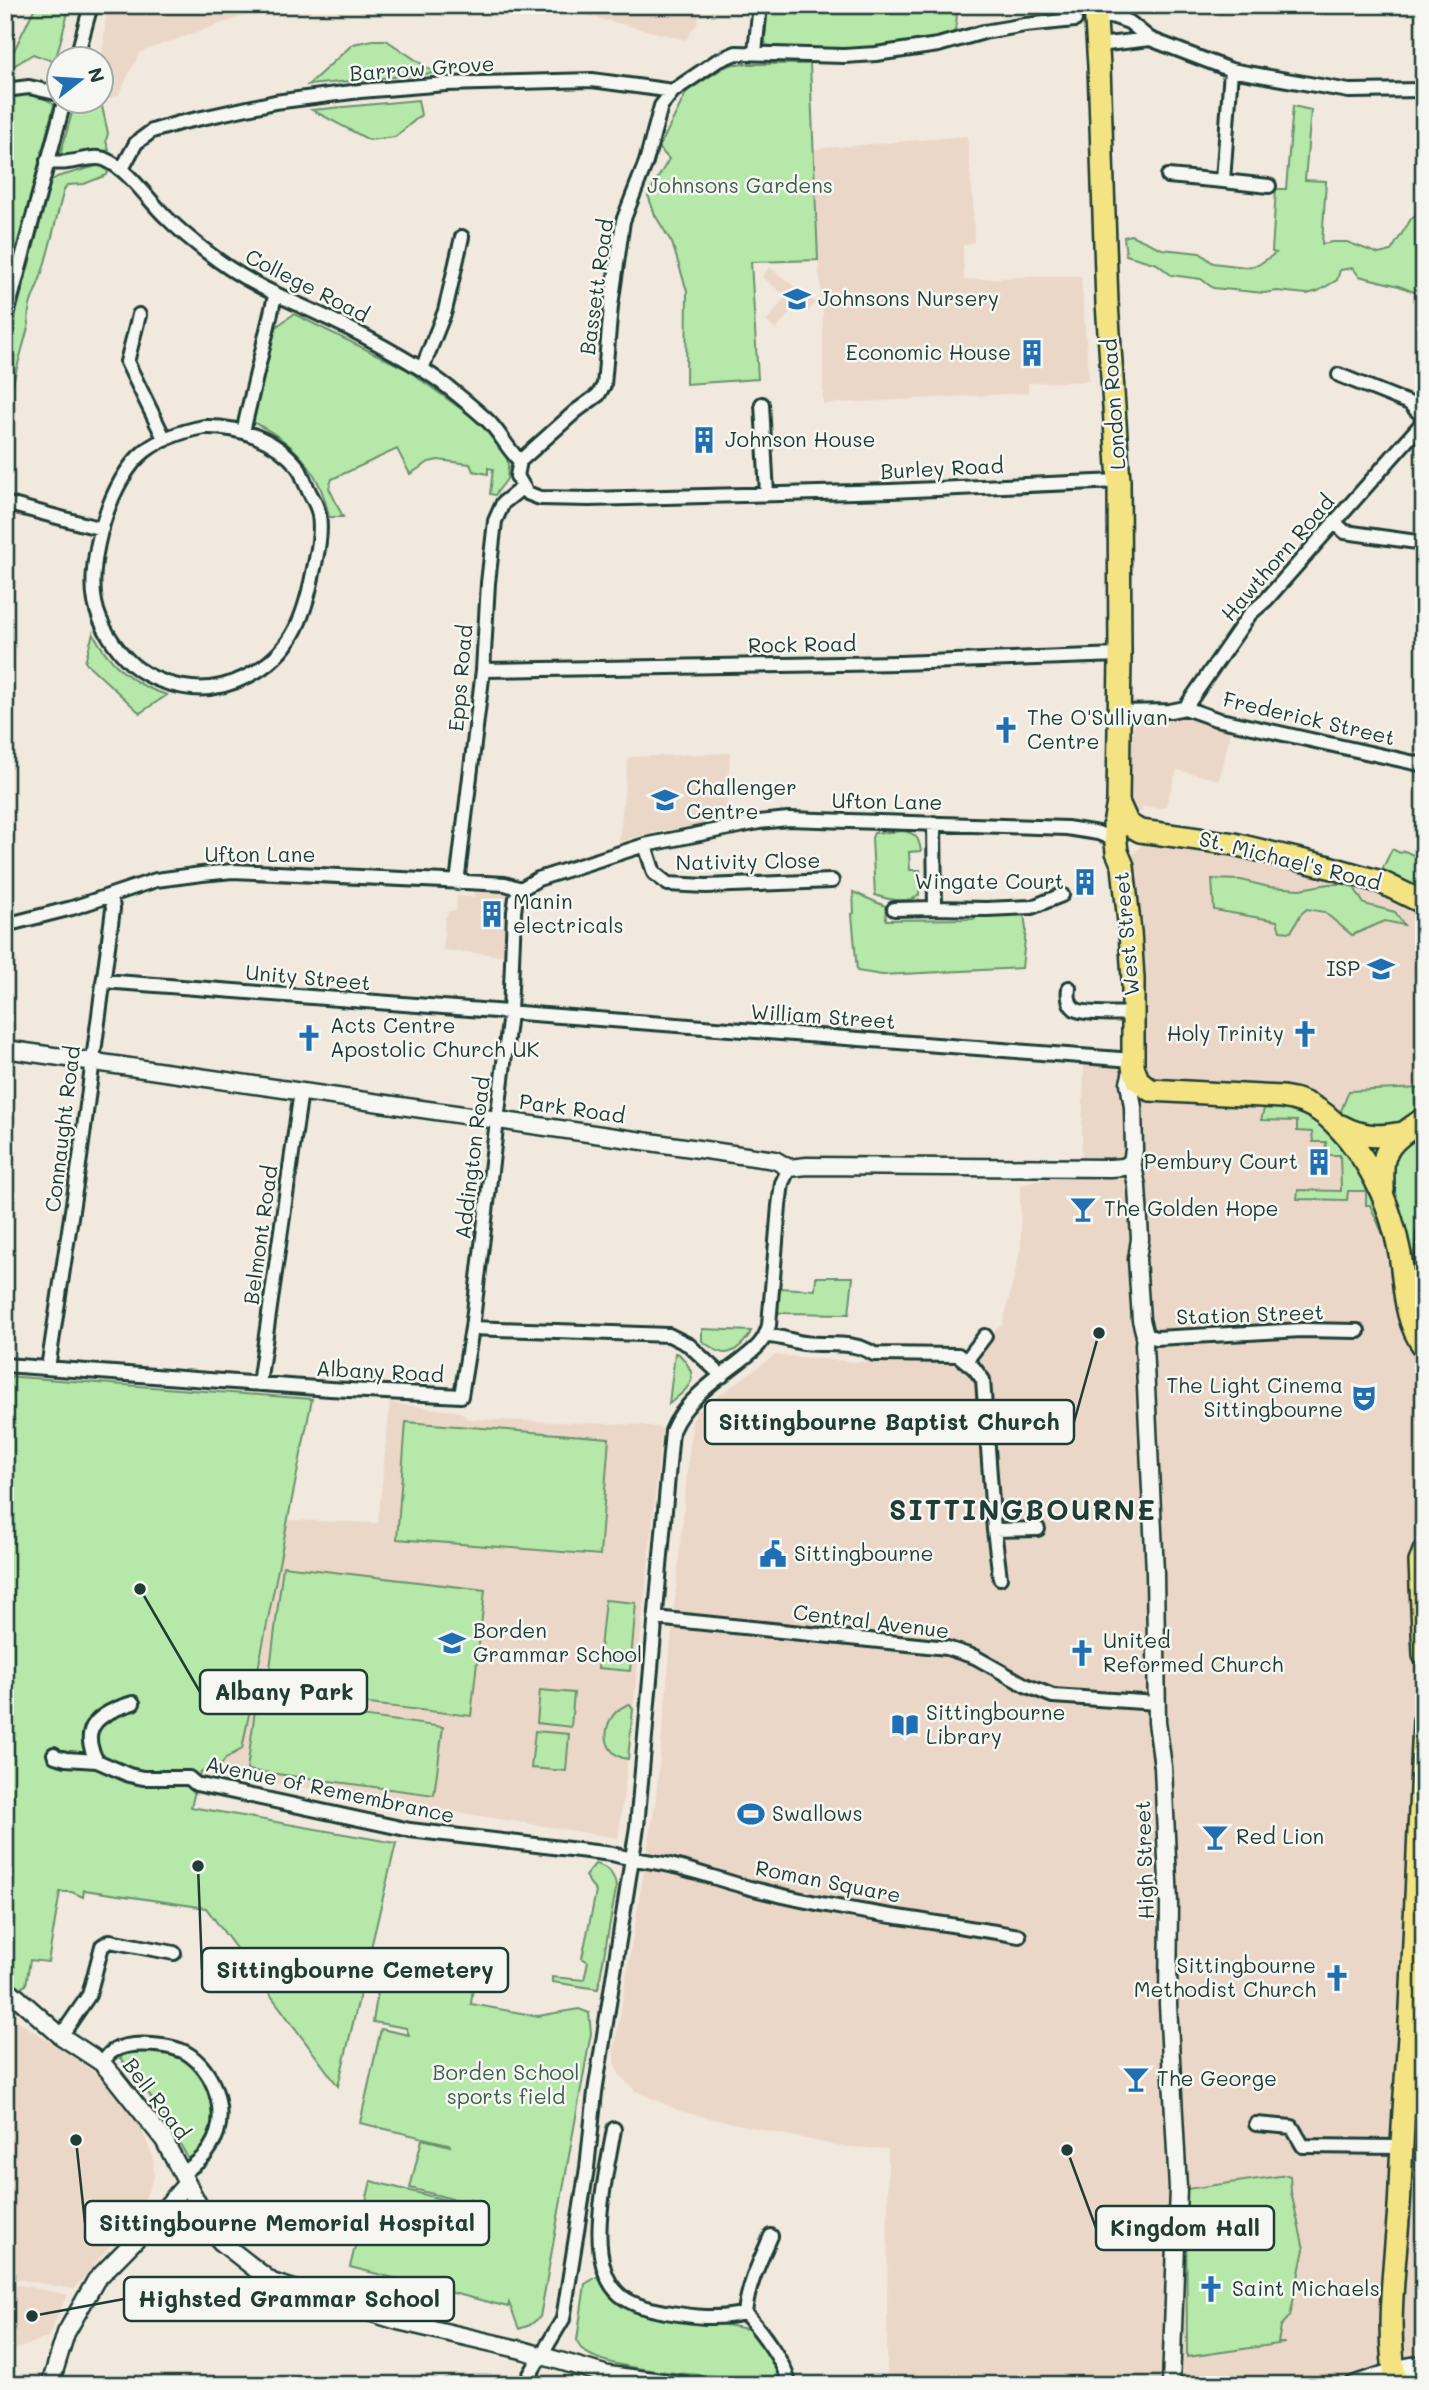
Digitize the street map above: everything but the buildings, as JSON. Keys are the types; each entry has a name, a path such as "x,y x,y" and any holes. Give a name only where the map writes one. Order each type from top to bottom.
{"main road":[{"name":"London Road","path":"1096,12 1107,303 1119,481 1118,802"},
{"name":"St. Michael's Road","path":"1118,802 1133,828 1153,834 1173,834 1226,842 1329,867 1381,882 1424,903"},
{"name":"West Street","path":"1118,802 1113,817 1115,840 1123,866 1131,950 1133,1063"},
{"path":"1123,866 1130,850 1153,834"},
{"path":"1133,1063 1138,1080 1150,1090 1299,1099 1326,1113 1362,1155 1383,1192 1397,1240 1409,1319 1424,1347"},
{"path":"1336,1123 1367,1137 1382,1137 1417,1126"},
{"path":"1383,1192 1384,1159 1389,1148 1417,1126"},
{"path":"1424,1551 1420,1562 1424,1655"},
{"path":"1424,1721 1392,2323 1396,2378 1424,2365"}],"street":[{"path":"80,46 91,5"},
{"path":"755,52 760,5"},
{"path":"1096,12 1129,22 1150,38 1231,70 1349,91 1424,90"},
{"path":"673,91 717,61 736,54 876,54 938,45 1026,24 1075,20"},
{"path":"1098,45 1150,38"},
{"path":"1223,181 1231,70"},
{"name":"Barrow Grove","path":"122,169 136,144 152,131 179,122 275,102 360,91 446,85 592,80 673,91"},
{"path":"5,90 29,87 46,91"},
{"name":"Bassett Road","path":"520,461 598,395 604,385 622,221 646,162 661,106 673,91"},
{"path":"5,321 60,116"},
{"name":"College Road","path":"47,162 59,165 102,158 122,169 165,216 194,242 244,278 275,296 349,328 422,369 488,421 520,461"},
{"path":"1168,176 1269,186"},
{"path":"422,369 445,311 462,237"},
{"path":"243,432 275,296"},
{"path":"139,314 127,362 165,440"},
{"name":"Hawthorn Road","path":"1185,708 1250,614 1266,600 1424,419 1409,403 1339,375"},
{"path":"762,404 767,494"},
{"path":"223,427 264,441 281,451 299,469 315,500 320,517 316,559 300,619 277,658 235,682 208,689 178,686 156,679 133,665 101,624 95,603 93,578 102,529 118,488 129,469 144,452 165,440 188,430 223,427"},
{"path":"520,461 517,476 523,486"},
{"name":"Burley Road","path":"523,486 527,493 540,498 589,499 891,491 1119,481"},
{"name":"Epps Road","path":"457,883 484,670 488,583 495,521 503,503 523,486"},
{"path":"5,503 102,529"},
{"path":"1334,522 1345,532 1424,543"},
{"name":"Rock Road","path":"484,670 898,663 1120,655"},
{"path":"1119,712 1185,708"},
{"name":"Frederick Street","path":"1185,708 1216,719 1424,765"},
{"name":"Ufton Lane","path":"5,925 59,912 156,880 233,871 505,884 522,889 538,879 645,845 730,827 788,819 1075,829 1098,832 1115,840"},
{"path":"934,823 935,908"},
{"name":"Nativity Close","path":"645,845 654,873 667,884 706,887 832,881"},
{"name":"Addington Road","path":"472,1328 510,1013 514,912 516,898 522,889"},
{"name":"Connaught Road","path":"48,1368 80,1157 113,909 111,895"},
{"path":"894,909 1032,907 1062,895"},
{"name":"Unity Street","path":"103,981 510,1013"},
{"path":"1069,988 1068,998 1074,1008 1083,1012 1133,1014"},
{"name":"William Street","path":"510,1013 1133,1063"},
{"name":"Park Road","path":"5,1049 775,1160 789,1168 1110,1168 1124,1167 1132,1162"},
{"name":"West Street","path":"1133,1063 1129,1083 1133,1107 1132,1162 1137,1186 1140,1239 1137,1259 1141,1320 1145,1335"},
{"path":"1133,1107 1139,1097 1150,1090"},
{"name":"Belmont Road","path":"258,1384 301,1091"},
{"path":"527,2385 563,2319 587,2168 595,2092 642,1780 672,1432 682,1411 758,1348 766,1336 782,1182 789,1168"},
{"path":"1420,1293 1424,1233"},
{"path":"472,1328 668,1335 689,1345 722,1376"},
{"name":"Albany Road","path":"5,1365 258,1384 461,1395 472,1328"},
{"name":"Station Street","path":"1145,1335 1156,1338 1302,1330 1358,1331"},
{"name":"High Street","path":"1145,1335 1155,1572 1158,1736 1163,1775 1169,1904 1168,2004 1178,2188 1171,2385"},
{"path":"766,1336 782,1336 804,1343 863,1346 874,1354 958,1355 966,1361 983,1380 1000,1578"},
{"path":"966,1361 985,1336"},
{"path":"995,1530 1038,1529"},
{"name":"Central Avenue","path":"655,1618 947,1648 975,1657 1025,1685 1053,1696 1157,1703"},
{"path":"97,1760 90,1747 89,1732 100,1716 133,1703"},
{"path":"54,1754 66,1759 97,1760"},
{"name":"Avenue of Remembrance","path":"97,1760 129,1775 143,1778 189,1778 196,1784 410,1830 612,1854 632,1860"},
{"name":"Roman Square","path":"632,1860 669,1865 761,1891 851,1909 1019,1936"},
{"path":"61,2036 89,1995 102,1946 110,1941 174,1953"},
{"name":"Bell Road","path":"5,1989 61,2036 102,2063 164,2140 205,2219 221,2242 272,2282 398,2321 608,2375 685,2385"},
{"path":"50,2385 66,2333 96,2280 150,2225 217,2136 219,2109 213,2084 208,2074 190,2055 164,2046 138,2045 112,2051 102,2063"},
{"path":"1256,2124 1292,2127 1303,2146 1400,2147"},
{"path":"614,2129 599,2228 604,2268 619,2295 632,2304 650,2309 714,2319 745,2313"},
{"path":"150,2225 205,2219"},
{"path":"745,2313 754,2276 771,2236"},
{"path":"745,2313 757,2326 784,2369 789,2385"},
{"path":"1353,2385 1396,2378"}],"shaded area":[{"path":"107,5 275,5 140,52 116,96 116,46 103,46"},
{"path":"544,5 700,5 698,22 686,40"},
{"path":"967,136 974,242 963,245 964,280 1081,276 1089,381 1028,383 1028,393 823,404 823,312 818,260 814,149"},
{"name":"Johnsons Nursery","path":"769,267 815,302 808,312 796,304 776,330 766,322 786,296 762,277"},
{"path":"1196,716 1197,722 1231,731 1219,780 1177,770 1165,808 1142,807 1142,812 1128,812 1131,737 1136,721 1143,718"},
{"path":"730,753 726,821 655,832 619,842 628,757"},
{"path":"1182,825 1214,829 1356,863 1395,876 1424,894 1424,2385 975,2385 974,2382 887,2380 888,2149 838,2146 682,2112 636,2091 620,2076 614,2062 656,1798 692,1422 696,1412 775,1355 857,1362 956,1361 1003,1324 1021,1247 1020,1185 1047,1179 1081,1177 1084,1065 1142,1069 1127,860 1159,828"},
{"path":"475,891 510,892 509,956 443,950 445,916 448,911 456,911 457,896 475,897"},
{"name":"Borden Grammar School","path":"390,1403 461,1412 467,1419 662,1428 618,1838 245,1778 219,1768 226,1758 242,1749 289,1520 378,1523"},
{"path":"5,2012 96,2073 139,2123 153,2157 154,2177 141,2208 74,2289 5,2277"},
{"path":"5,2282 67,2295 48,2337 5,2354"}],"green space":[{"path":"36,5 70,5 59,46 46,46 46,59 33,54 5,69"},
{"path":"768,5 957,5 956,37 864,47 795,48 766,45"},
{"path":"386,40 435,73 308,85 353,44"},
{"name":"Johnsons Gardens","path":"734,64 810,64 818,260 751,262 758,379 686,384 687,291 672,243 655,215 648,195 669,159 659,148 687,91"},
{"path":"24,94 46,99 46,116 51,116 5,294 5,97"},
{"path":"418,100 421,115 395,137 369,140 312,110"},
{"path":"1293,106 1311,110 1305,180 1326,181 1322,244 1347,242 1379,254 1391,251 1411,219 1424,209 1424,296 1399,286 1359,276 1353,268 1340,270 1337,280 1307,294 1213,288 1201,279 1171,275 1157,264 1126,255 1124,237 1131,235 1162,249 1200,253 1213,263 1246,267 1258,265 1276,253 1272,252 1276,189 1286,189"},
{"path":"71,116 104,116 109,150 73,157 64,156 61,152"},
{"path":"100,165 108,172 107,175 84,184 67,185 64,190 30,305 29,324 5,412 5,355 51,181"},
{"path":"294,314 406,369 490,430 507,455 508,466 507,479 495,495 490,494 493,469 488,468 488,474 473,471 470,464 438,460 429,462 410,474 397,449 332,479 329,488 343,517 329,517 319,485 303,459 280,438 251,421 258,386 277,326"},
{"path":"93,633 114,664 123,672 143,685 167,695 140,713 85,662"},
{"path":"904,831 915,835 921,851 909,852 910,870 920,870 919,895 915,898 892,900 875,895 874,833"},
{"path":"1392,849 1400,853 1405,851 1424,860 1424,894 1380,874"},
{"path":"1212,879 1241,880 1269,887 1300,889 1329,884 1352,884 1364,904 1395,912 1404,925 1385,921 1352,935 1324,912 1307,909 1291,932 1280,931 1277,921 1214,910"},
{"path":"853,892 885,906 886,920 974,919 1024,914 1026,929 1022,968 882,975 857,971 852,914"},
{"path":"1424,1088 1424,1106 1390,1130 1379,1133 1344,1119 1341,1111 1349,1091"},
{"path":"1265,1105 1293,1107 1324,1124 1371,1185 1394,1259 1370,1205 1366,1205 1366,1191 1348,1191 1347,1200 1297,1199 1298,1190 1341,1191 1340,1155 1325,1155 1326,1142 1313,1142 1312,1132 1297,1131 1297,1121 1261,1120"},
{"path":"1416,1134 1424,1143 1415,1274 1404,1226 1390,1187 1390,1156"},
{"path":"816,1277 853,1277 849,1314 778,1311 779,1288 815,1290"},
{"path":"702,1329 751,1331 736,1349 724,1353 702,1341"},
{"path":"675,1353 686,1362 692,1376 688,1387 669,1404"},
{"path":"5,1376 312,1399 242,1749 226,1758 219,1768 200,1772 191,1807 396,1843 338,2086 206,1908 84,1890 83,1897 72,1892 60,1892 48,1962 30,1960 26,1985 20,1988 12,1999 5,1993"},
{"path":"406,1422 609,1438 600,1555 397,1539"},
{"path":"283,1566 485,1590 471,1716 267,1692"},
{"path":"605,1600 636,1603 630,1671 598,1668"},
{"path":"540,1690 574,1693 571,1727 537,1723"},
{"path":"256,1702 443,1727 434,1795 247,1770"},
{"path":"630,1704 633,1709 628,1759 611,1750 606,1733 613,1715"},
{"path":"535,1731 569,1734 566,1771 531,1768"},
{"path":"595,1864 610,1872 616,1889 598,1989 552,1982 552,1977 584,1980 588,1962 582,1958 596,1892 585,1876"},
{"name":"Borden School sports field","path":"378,1954 475,1971 471,2004 538,2016 579,2009 589,2013 591,2033 540,2317 530,2325 519,2329 509,2303 508,2307 350,2267 371,2181 473,2207 470,2199 468,2203 410,2188 422,2139 450,2146 449,2144 360,2123 381,2029 409,2035 406,2028 373,2022 382,1965"},
{"path":"159,2050 182,2057 196,2067 215,2104 211,2140 190,2162 158,2108 120,2058 126,2053"},
{"path":"1290,2176 1304,2249 1290,2316 1281,2326 1278,2343 1285,2343 1187,2357 1186,2189"},
{"path":"600,2275 615,2294 685,2318 748,2329 758,2334 783,2374 783,2379 677,2373 618,2364 596,2357 581,2348 577,2340 585,2284"}],"place":[{"name":"Johnsons Nursery","path":"797,299"},
{"name":"Economic House","path":"1032,353"},
{"name":"Johnson House","path":"704,440"},
{"name":"The O'Sullivan Centre","path":"1006,730"},
{"name":"Challenger Centre","path":"665,800"},
{"name":"Wingate Court","path":"1085,882"},
{"name":"Manin electricals","path":"492,914"},
{"name":"ISP","path":"1381,969"},
{"name":"Holy Trinity","path":"1305,1034"},
{"name":"Acts Centre Apostolic Church UK","path":"309,1038"},
{"name":"Pembury Court","path":"1319,1162"},
{"name":"The Golden Hope","path":"1083,1209"},
{"name":"Sittingbourne Baptist Church","path":"1099,1333"},
{"name":"The Light Cinema Sittingbourne","path":"1364,1398"},
{"name":"Sittingbourne","path":"773,1554"},
{"name":"Albany Park","path":"140,1589"},
{"name":"Borden Grammar School","path":"452,1643"},
{"name":"United Reformed Church","path":"1082,1653"},
{"name":"Sittingbourne Library","path":"905,1725"},
{"name":"Swallows","path":"751,1814"},
{"name":"Red Lion","path":"1215,1837"},
{"name":"Sittingbourne Cemetery","path":"198,1866"},
{"name":"Sittingbourne Methodist Church","path":"1337,1978"},
{"name":"The George","path":"1136,2079"},
{"name":"Sittingbourne Memorial Hospital","path":"76,2140"},
{"name":"Kingdom Hall","path":"1067,2150"},
{"name":"Saint Michaels","path":"1211,2289"},
{"name":"Highsted Grammar School","path":"32,2316"}],"district":[{"name":"SITTINGBOURNE","path":"1023,1510"}]}
